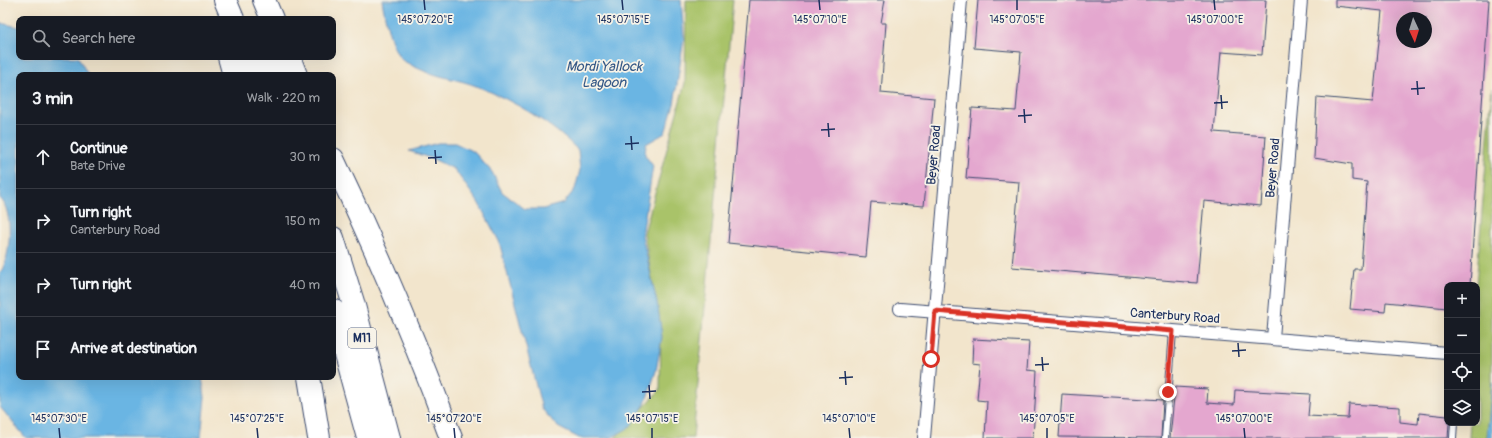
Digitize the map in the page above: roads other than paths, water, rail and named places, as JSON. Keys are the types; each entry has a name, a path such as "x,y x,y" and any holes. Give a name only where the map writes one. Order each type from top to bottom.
{"highway":[{"path":"213,0 218,16"},
{"path":"225,0 232,16"},
{"path":"251,0 257,16"},
{"path":"264,0 271,16"},
{"path":"230,60 233,72"},
{"path":"249,60 253,72"},
{"path":"272,60 276,72"},
{"path":"290,60 295,72"},
{"path":"336,165 369,234 403,314 451,438"},
{"name":"M11","path":"336,248 353,302 389,438"},
{"name":"M11","path":"336,321 368,438"},
{"path":"309,380 319,438"}],"street":[{"name":"Beyer Road","path":"924,438 961,0"},
{"name":"Beyer Road","path":"1273,338 1301,0"},
{"name":"Canterbury Road","path":"900,309 1444,353"}],"lane":[{"path":"1165,438 1173,331"},
{"path":"1453,438 1454,426"}],"water":[{"name":"Mordi Yallock Lagoon","path":"382,0 681,0 684,38 674,104 665,133 646,144 645,155 653,166 642,235 658,307 662,337 656,371 645,404 630,427 611,438 579,438 558,427 542,409 499,241 478,202 454,169 433,159 409,151 438,143 455,143 474,152 492,172 502,192 525,209 543,209 564,203 575,189 580,170 578,150 556,130 506,99 471,84 438,76 422,70 402,60 394,48 391,40"},
{"path":"0,23 16,26 16,60 80,60 86,72 16,72 16,380 202,380 205,397 201,438 26,438 0,407 0,273 4,266 9,247 9,224 4,204 0,198"},
{"path":"1492,382 1492,438 1487,438"}]}
